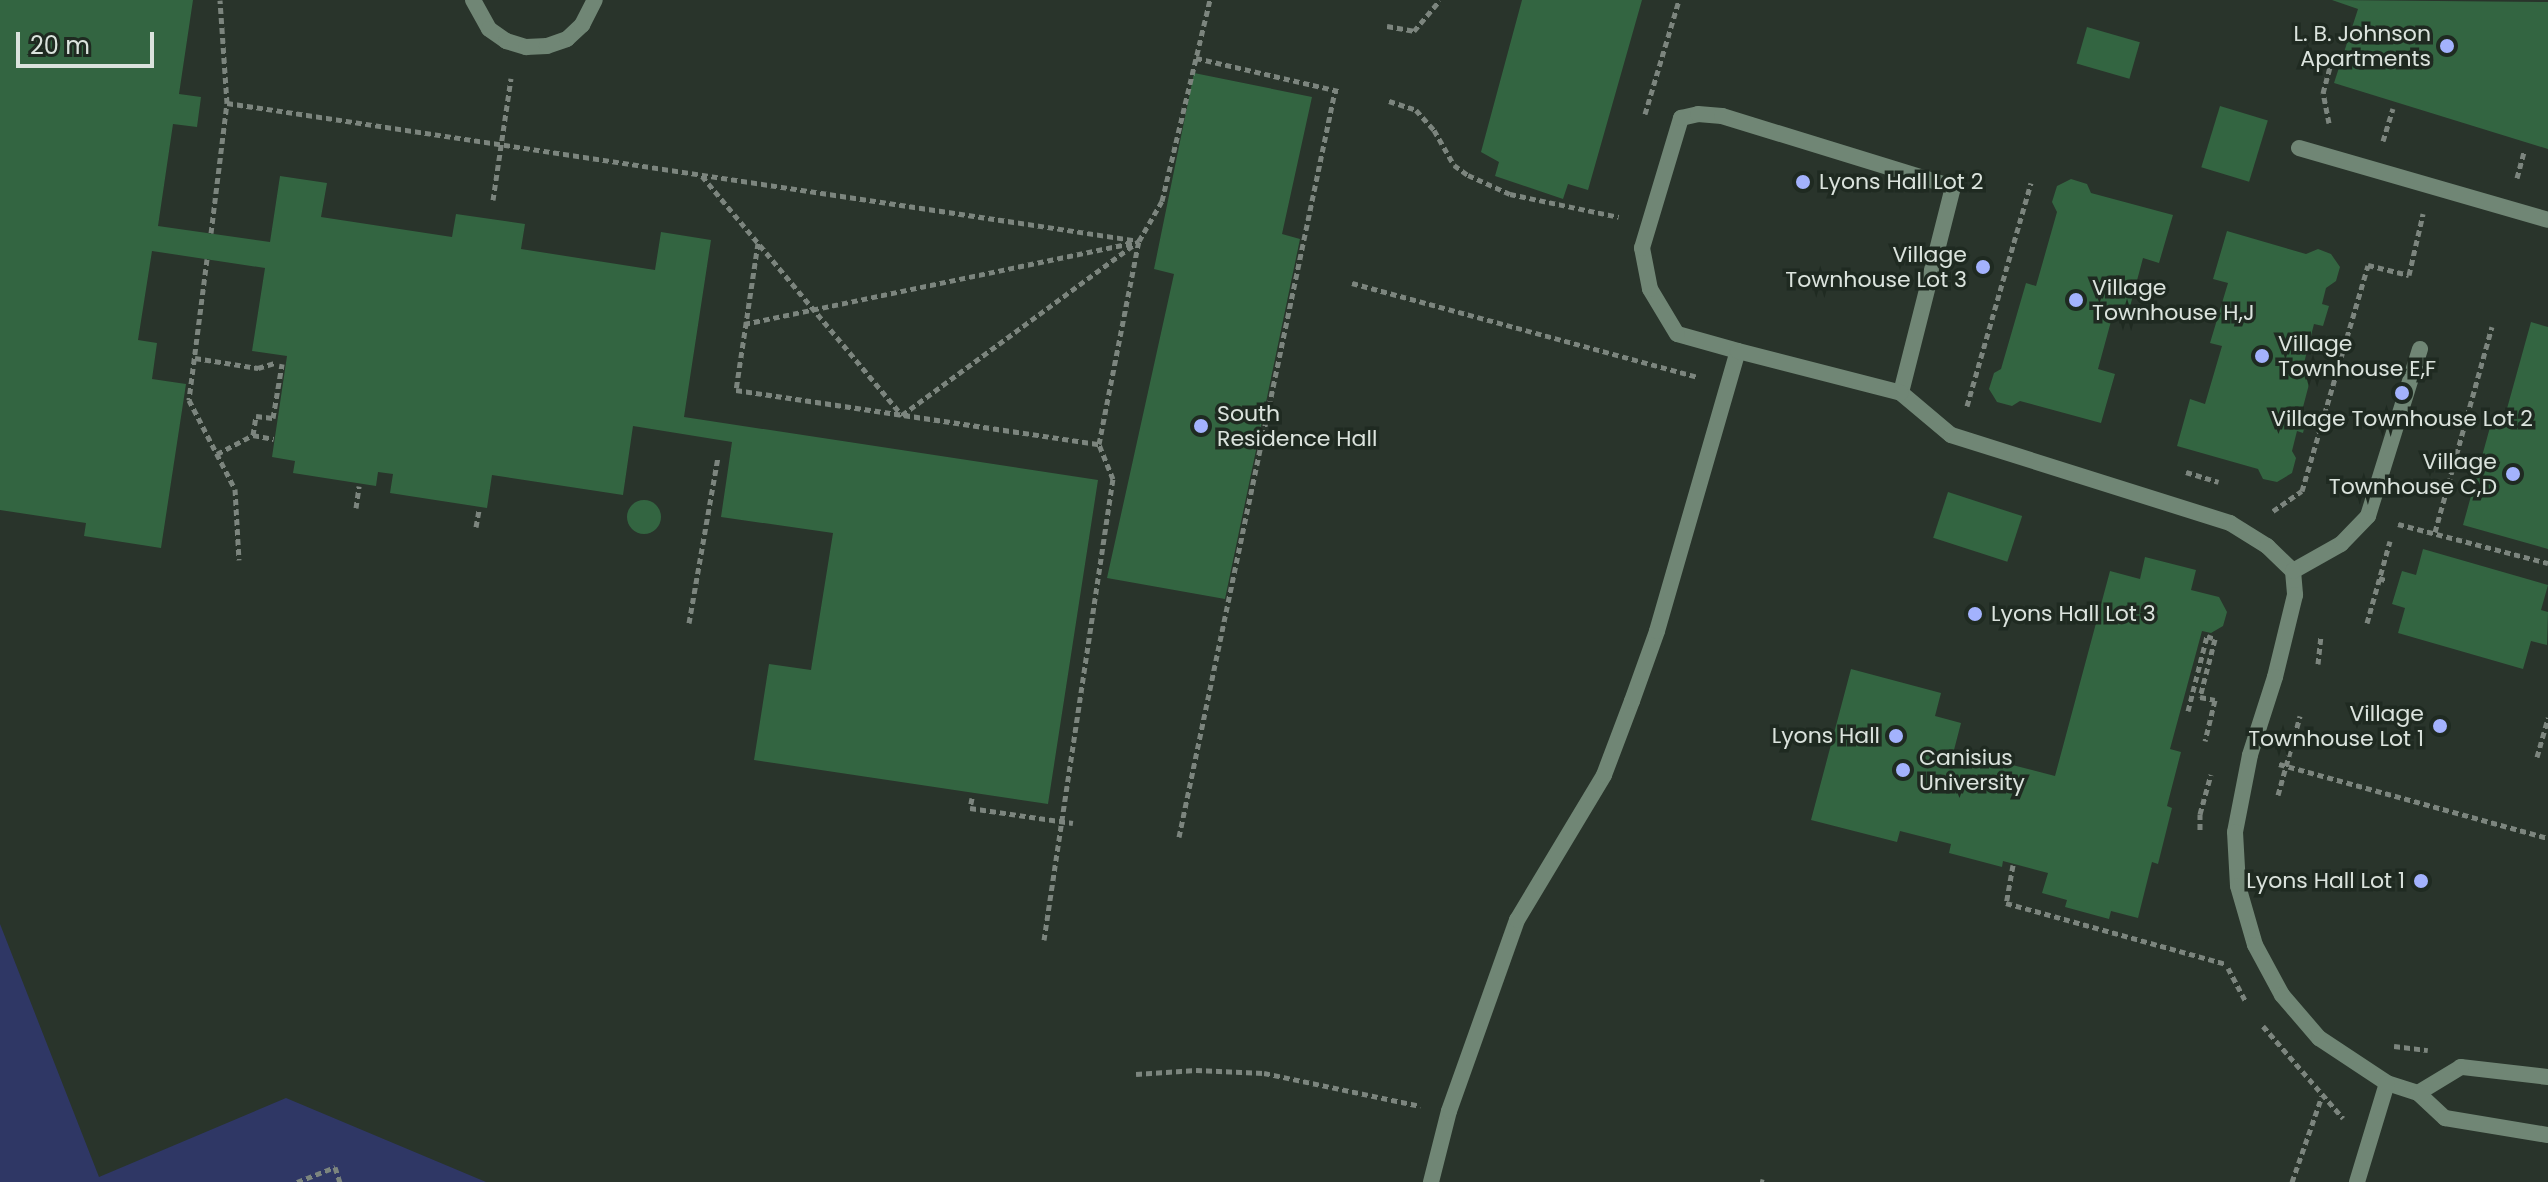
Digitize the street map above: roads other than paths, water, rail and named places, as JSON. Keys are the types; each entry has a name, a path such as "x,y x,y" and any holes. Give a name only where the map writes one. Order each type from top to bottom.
{"lane":[{"path":"473,0 489,29 506,41 526,47 547,46 567,39 582,25 595,0"},
{"path":"1901,393 1953,187 1722,116 1681,118 1642,248 1650,289 1677,334 1901,393 1951,435 2230,523 2267,546 2293,571 2295,595 2275,677 2250,755 2235,832 2238,886 2255,945 2282,995 2319,1038 2387,1083 2418,1093 2445,1118 2548,1135"},
{"path":"2299,148 2548,220"},
{"path":"2293,571 2341,544 2368,516 2420,349"},
{"path":"1431,1182 1449,1111 1517,920 1604,775 1632,701 1657,631 1738,351"},
{"path":"2418,1093 2461,1067 2548,1077"},
{"path":"2357,1182 2387,1083"}],"place":[{"name":"L. B. Johnson Apartments","path":"2447,46"},
{"name":"Lyons Hall Lot 2","path":"1803,182"},
{"name":"Village Townhouse Lot 3","path":"1983,267"},
{"name":"Village Townhouse H,J","path":"2076,300"},
{"name":"Village Townhouse E,F","path":"2262,356"},
{"name":"Village Townhouse Lot 2","path":"2402,393"},
{"name":"South Residence Hall","path":"1201,426"},
{"name":"Village Townhouse C,D","path":"2513,474"},
{"name":"Lyons Hall Lot 3","path":"1975,614"},
{"name":"Village Townhouse Lot 1","path":"2440,726"},
{"name":"Lyons Hall","path":"1896,736"},
{"name":"Canisius University","path":"1903,770"},
{"name":"Lyons Hall Lot 1","path":"2421,881"}]}
